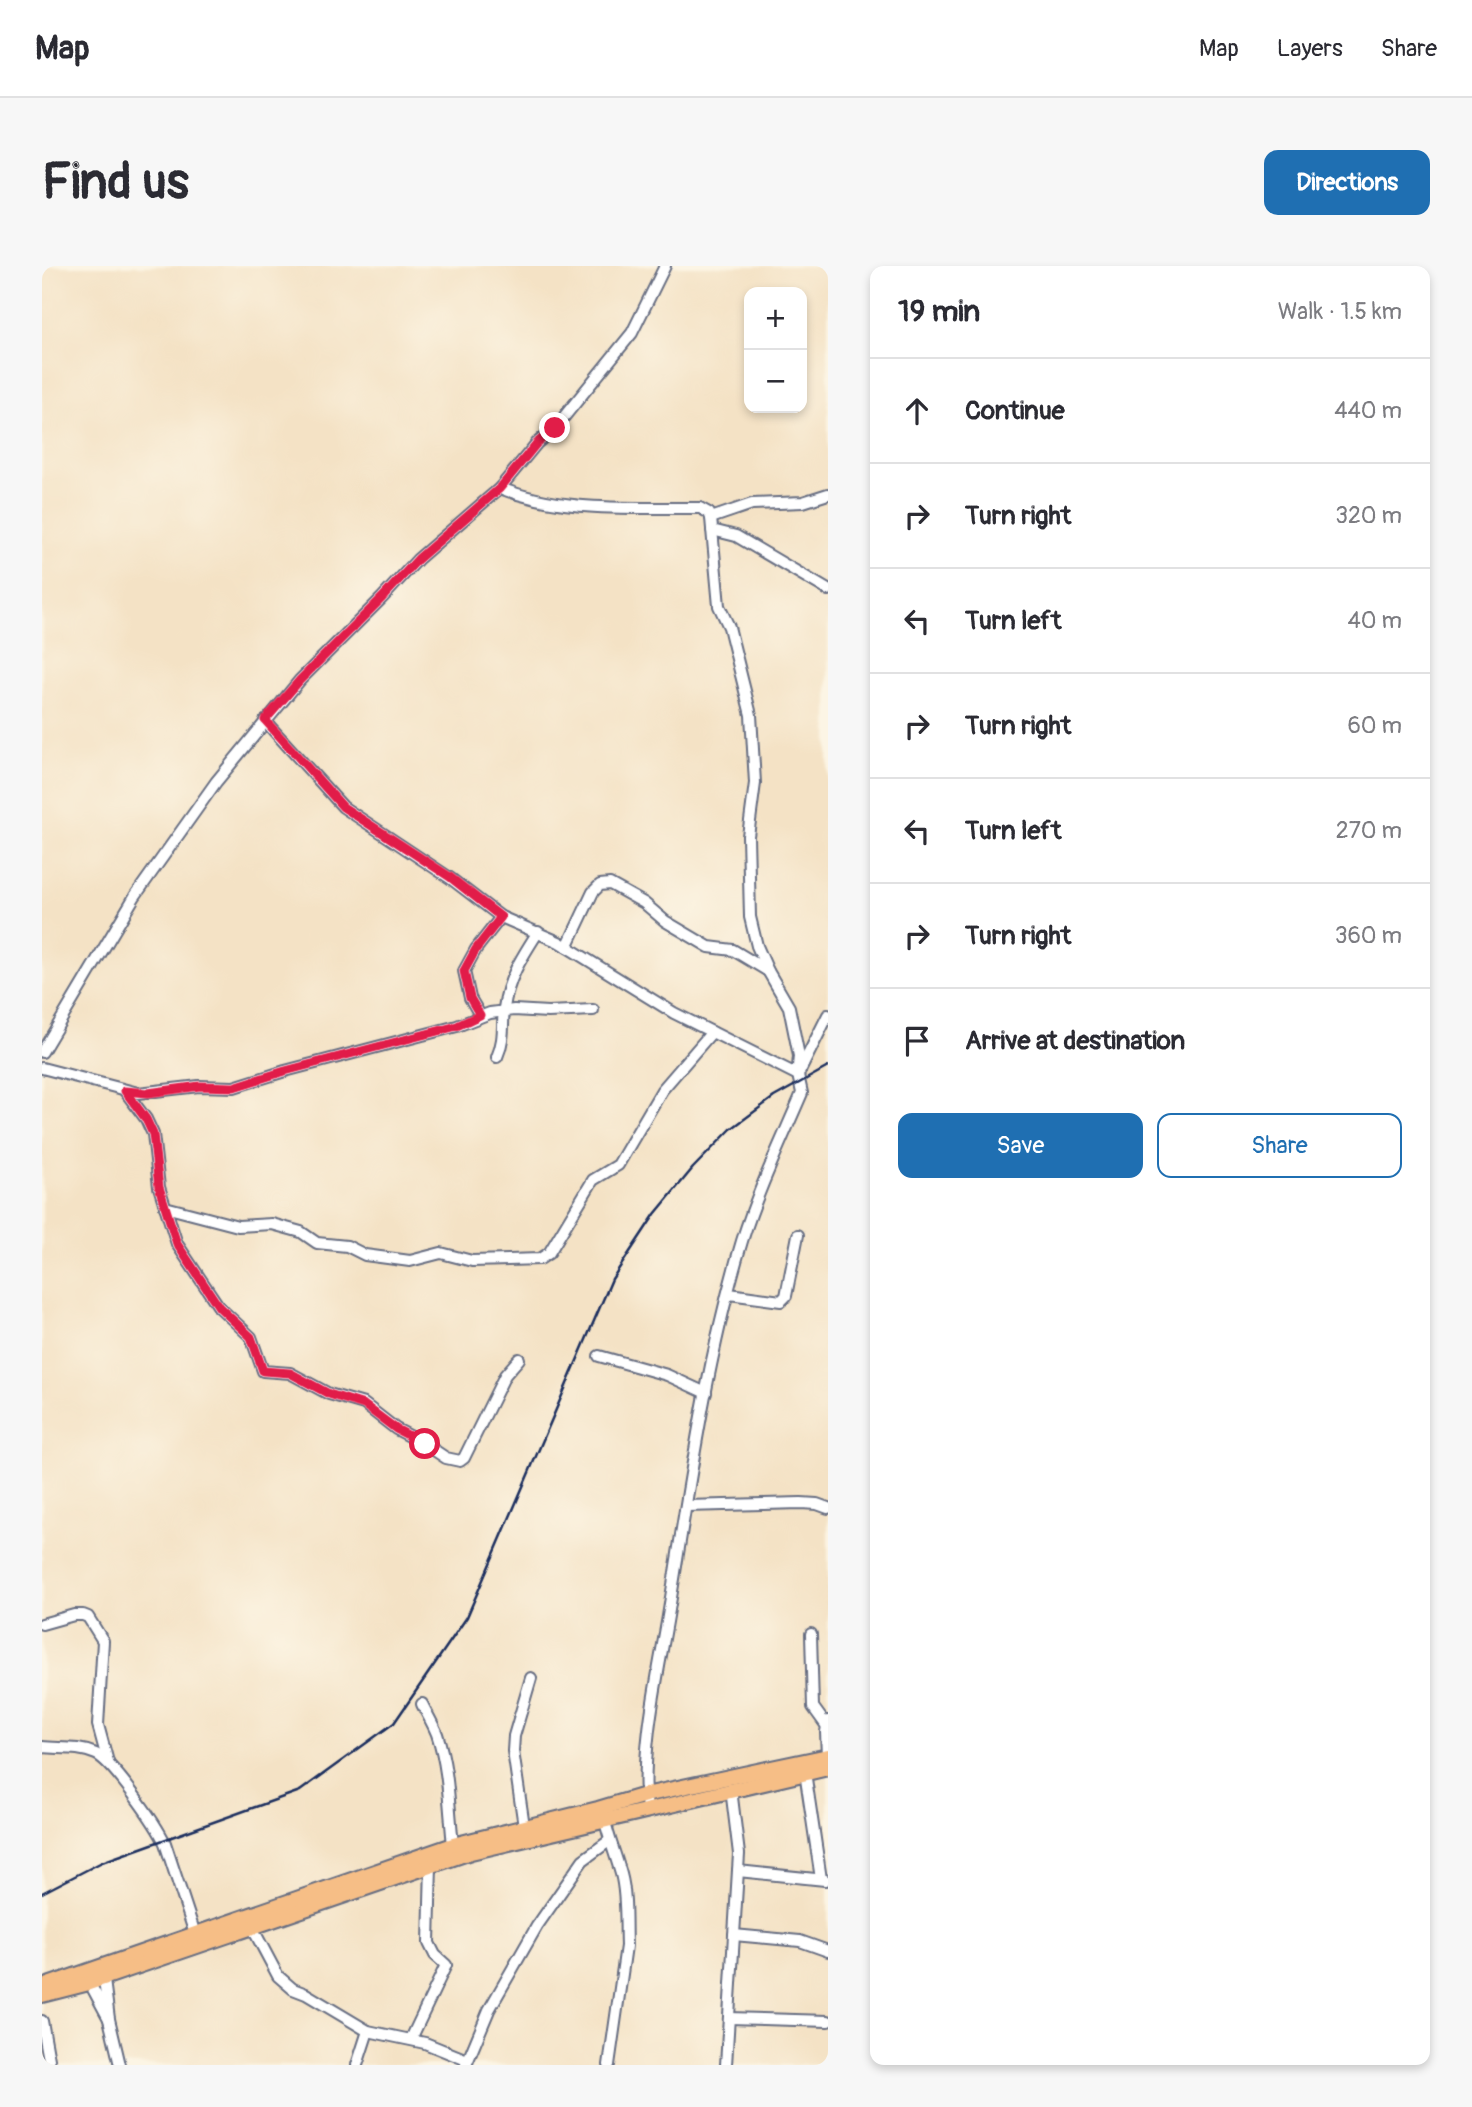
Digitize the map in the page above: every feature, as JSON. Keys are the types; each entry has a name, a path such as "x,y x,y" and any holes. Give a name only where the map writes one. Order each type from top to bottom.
{"main road":[{"path":"42,1995 63,1991 87,1978 195,1934 453,1845 645,1795 828,1756"},
{"path":"103,1972 139,1966 431,1864 511,1841 828,1768"},
{"path":"42,1987 87,1978"}],"street":[{"path":"42,1052 135,896 216,782 265,720 300,680 418,559 500,488 537,443 555,428 632,333 665,266"},
{"path":"500,488 522,497 566,505 700,508 709,513 719,606 729,627 751,715 755,783 748,827 748,905 757,946 789,1007 800,1060 797,1074 802,1093 743,1241 706,1393 650,1724 645,1795 647,1811"},
{"path":"711,518 752,503 803,502 828,494"},
{"path":"712,530 736,536 828,590"},
{"path":"265,720 343,807 450,877 501,917 567,947 674,1013 797,1074"},
{"path":"567,947 593,892 600,885 610,884 644,903 666,921 709,947 733,950 768,971"},
{"path":"480,1015 470,998 464,971 476,949 501,917"},
{"path":"497,1057 504,1035 503,1011 514,969 538,932"},
{"path":"42,1068 125,1091 148,1093 200,1086 234,1087 457,1026 480,1015 503,1011 593,1010"},
{"path":"797,1074 828,1016"},
{"path":"165,1207 238,1226 272,1224 301,1232 312,1242 347,1246 365,1255 410,1261 441,1253 472,1261 540,1259 549,1253 596,1177 618,1165 662,1090 712,1032"},
{"path":"125,1091 146,1119 153,1134 159,1187 177,1244 219,1307 251,1337 263,1371 290,1373 329,1394 364,1405 396,1429 446,1458 460,1461 464,1458 505,1375 519,1359"},
{"path":"729,1294 781,1301 786,1296 798,1235"},
{"path":"598,1356 667,1374 706,1393"},
{"path":"686,1506 801,1503 828,1508"},
{"path":"42,1624 83,1615 101,1635 103,1651 97,1725 108,1762 159,1830 195,1934"},
{"path":"811,1634 813,1707 827,1723 828,1756"},
{"path":"524,1826 513,1751 514,1736 531,1678"},
{"path":"422,1704 437,1734 446,1775 453,1845"},
{"path":"42,1747 71,1747 88,1751 108,1762"},
{"path":"738,1871 824,1880 805,1772"},
{"path":"726,2065 738,1871 738,1843 731,1789"},
{"path":"605,1821 622,1876 625,1937 610,2065"},
{"path":"252,1927 284,1983 293,1989 368,2031 411,2039 466,2063 489,2010 537,1926 583,1860 609,1841"},
{"path":"411,2039 446,1965 435,1955 429,1943 431,1864"},
{"path":"734,1935 800,1941 828,1951"},
{"path":"104,2005 114,1984 139,1966"},
{"path":"103,1972 104,2005"},
{"path":"87,1978 104,2005 120,2065"},
{"path":"63,1991 87,1995 104,2005"},
{"path":"729,2018 828,2021"},
{"path":"42,2021 50,2065"},
{"path":"357,2065 368,2031"}],"railway":[{"path":"42,1893 102,1862 300,1791 394,1723 467,1617 612,1279 655,1214 693,1168 731,1129 774,1097 828,1067"}],"route":[{"path":"425,1444 396,1429 364,1405 329,1394 290,1373 263,1371 251,1337 219,1307 177,1244 159,1187 153,1134 146,1119 125,1091 148,1093 200,1086 247,1085 285,1071 457,1026 480,1015 470,998 464,971 476,949 501,917 450,877 343,807 265,720 300,680 418,559 500,488 537,443 555,428"}]}
